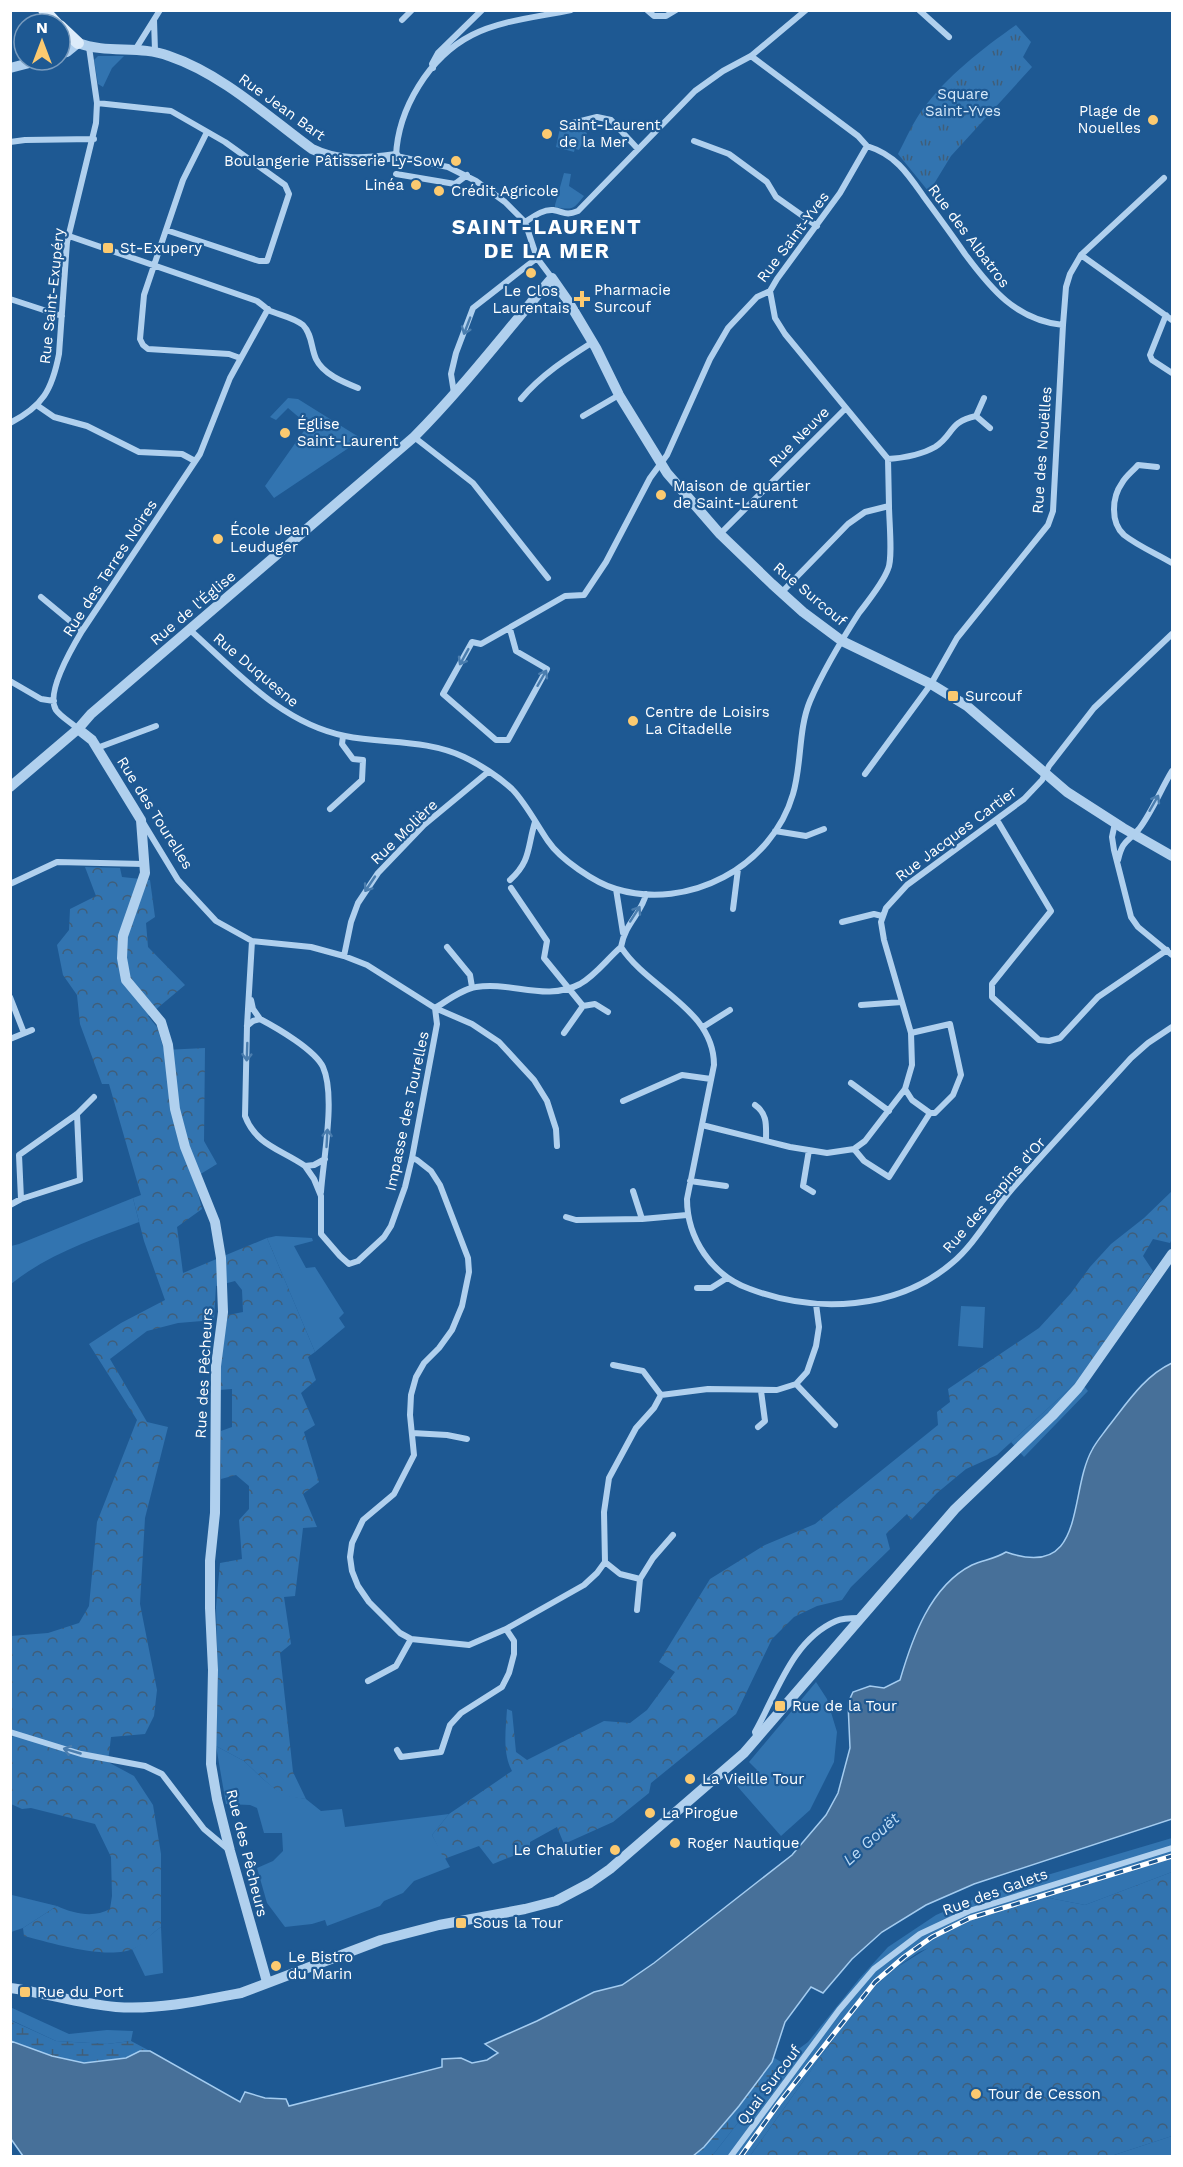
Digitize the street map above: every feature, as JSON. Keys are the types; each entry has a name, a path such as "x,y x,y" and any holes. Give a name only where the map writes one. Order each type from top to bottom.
{"main road":[{"path":"72,35 84,45"}],"street":[{"path":"135,50 160,10"},
{"path":"402,20 412,10"},
{"path":"433,68 432,64 438,53 482,10"},
{"path":"396,156 398,136 406,111 433,68 458,44 473,34 496,27 571,10"},
{"path":"647,10 654,16 666,16 676,10"},
{"path":"525,222 541,212 553,210 568,215 578,211 695,91 723,71 751,56 806,10"},
{"path":"919,10 949,37"},
{"path":"154,20 155,51"},
{"path":"72,50 84,45"},
{"name":"Rue Jean Bart","path":"84,45 155,51 183,62 215,78 312,149 324,155 346,160 396,156 439,164 467,175 505,202 525,222 537,258 552,278"},
{"name":"Rue Saint-Exupéry","path":"10,423 38,406 47,393 56,371 69,236 94,139 98,103 84,45"},
{"path":"751,56 858,136 867,146"},
{"path":"98,103 171,111 225,142 285,185 289,194 267,261 259,261 166,230"},
{"path":"573,123 597,117 611,120 637,148"},
{"path":"207,132 183,180 153,264 144,295 140,339 148,349 229,354 240,358"},
{"path":"10,142 94,139"},
{"path":"694,141 729,154 767,182 776,196 817,226"},
{"name":"Rue Saint-Yves","path":"510,629 565,596 584,596 606,562 650,478 662,463 710,359 728,328 757,297 770,291 840,193 867,146"},
{"name":"Rue des Albatros","path":"867,146 892,157 995,292 1024,315 1063,325"},
{"path":"396,174 454,184 467,175"},
{"path":"1164,178 1081,255 1173,320"},
{"path":"69,236 257,301 268,309 304,326 316,360 324,370 342,382 358,388"},
{"name":"Rue des Nouëlles","path":"865,774 932,684 957,638 1048,525 1053,511 1066,287 1070,274 1081,255"},
{"path":"454,396 451,375 456,353 473,308 537,258"},
{"name":"Rue Surcouf","path":"552,278 593,342 619,394 667,473 720,534 803,612 842,641 932,684 967,706 1067,792 1173,856"},
{"name":"Rue de l'Église","path":"10,787 78,729 91,714 414,437 454,396 552,278"},
{"path":"770,291 775,318 845,409 888,459 905,458 936,446 960,420 976,416"},
{"path":"10,298 62,316"},
{"name":"Rue des Terres Noires","path":"54,701 65,660 200,454 240,358 268,309"},
{"path":"1166,315 1150,355 1152,360 1173,373"},
{"path":"520,399 533,384 556,365 593,342"},
{"path":"583,416 619,394"},
{"path":"976,416 984,399"},
{"path":"38,406 54,417 87,426 139,452 182,454 195,461"},
{"name":"Rue Neuve","path":"720,534 845,409"},
{"path":"976,416 990,428"},
{"path":"414,437 472,483 548,578"},
{"name":"Rue Duquesne","path":"190,630 268,700 293,718 342,736 434,747 467,758 512,789 549,844 588,875 616,889 646,894 674,894 695,889 715,882 738,869 762,848 775,831 793,795 810,701 842,641 889,568 888,459"},
{"path":"1157,467 1138,465 1122,482 1116,495 1114,509 1116,523 1122,533 1173,563"},
{"path":"782,592 848,524 865,512 889,506"},
{"path":"41,597 82,631"},
{"path":"510,629 516,651 547,669 508,740 496,740 443,694 472,642 481,644 510,629"},
{"name":"Rue Jacques Cartier","path":"882,916 892,900 907,885 1024,800 1042,780 1094,708 1173,634"},
{"path":"10,681 41,699 54,701 56,710 78,729"},
{"path":"97,748 156,726"},
{"name":"Rue des Tourelles","path":"78,729 92,740 177,880 216,921 252,941 310,947 367,965 435,1008 472,1024 500,1042 534,1080 547,1101 556,1129 557,1146"},
{"path":"330,809 362,780 363,760 353,759 342,744 342,736"},
{"path":"1118,860 1121,848 1139,829 1173,771"},
{"name":"Rue Molière","path":"344,956 351,922 358,903 378,873 424,825 488,772"},
{"name":"Rue des Pêcheurs","path":"141,820 145,873 123,936 122,958 126,980 161,1022 168,1045 175,1110 185,1147 214,1222 221,1258 223,1312 216,1366 215,1513 210,1560 213,1670 211,1751 217,1799 267,1982"},
{"path":"998,820 1051,911 992,984 992,997 1039,1040 1049,1041 1060,1038 1098,997 1167,950"},
{"path":"510,880 522,869 527,859 529,840 535,822"},
{"path":"1115,823 1112,837 1131,917 1138,927 1173,955"},
{"path":"775,831 806,836 824,829"},
{"path":"10,884 57,862 144,864"},
{"path":"733,909 738,869"},
{"path":"511,888 547,941 544,958 584,1006"},
{"path":"435,1008 472,987 487,986 541,993 568,989 580,984 621,947 623,934 616,889"},
{"path":"623,934 646,894"},
{"path":"702,1125 826,1153 854,1149 865,1141 905,1089 912,1065 911,1033 884,940 882,916 874,914 842,922"},
{"path":"252,941 245,1116 257,1137 305,1166 314,1179 321,1196"},
{"path":"447,947 470,975 472,987"},
{"name":"Rue des Sapins d'Or","path":"621,947 635,966 693,1015 703,1027 714,1052 711,1079 690,1181 687,1215 692,1232 701,1248 727,1278 753,1291 816,1304 850,1304 895,1295 925,1283 953,1262 1010,1192 1131,1058 1148,1043 1173,1027"},
{"path":"249,994 253,1009 260,1019 300,1043 322,1065 328,1083 321,1196"},
{"path":"10,997 24,1033"},
{"path":"861,1005 902,1002"},
{"path":"564,1034 584,1006 595,1004 608,1012"},
{"name":"Impasse des Tourelles","path":"321,1196 321,1234 349,1264 358,1261 384,1237 391,1226 405,1187 412,1158 437,1024 435,1008"},
{"path":"703,1027 730,1010"},
{"path":"247,1026 260,1019"},
{"path":"905,1089 912,1100 930,1113 935,1113 953,1095 962,1075 950,1024 911,1033"},
{"path":"10,1039 32,1029"},
{"path":"623,1101 682,1075 711,1079"},
{"path":"851,1083 889,1111"},
{"path":"21,1198 19,1155 77,1114 94,1097"},
{"path":"755,1105 763,1111 766,1122 766,1141"},
{"path":"854,1149 864,1161 889,1177 930,1113"},
{"path":"10,1205 21,1198 80,1180 77,1114"},
{"path":"809,1150 803,1186 813,1192"},
{"path":"412,1158 431,1171 440,1185 468,1258 470,1272 462,1306 452,1330 439,1348 423,1363 416,1377 411,1395 414,1455 409,1467 394,1494 363,1520 352,1543 350,1557 358,1586 369,1602 400,1633 411,1639 469,1645 506,1629 584,1585 605,1562 604,1512 609,1478 636,1428 654,1408 661,1395"},
{"path":"305,1166 314,1165 325,1159"},
{"path":"690,1181 726,1186"},
{"path":"633,1191 642,1219"},
{"path":"566,1217 576,1221 687,1215"},
{"path":"10,1988 96,2004 134,2007 216,1998 241,1993 381,1940 439,1925 556,1901 590,1883 610,1869 728,1768 757,1739 955,1509 1078,1388 1173,1254"},
{"path":"697,1288 711,1288 727,1278"},
{"path":"661,1395 708,1389 777,1390 796,1384 807,1372 816,1346 819,1327 816,1304"},
{"path":"613,1365 643,1371 661,1395"},
{"path":"796,1384 835,1425"},
{"path":"758,1427 765,1421 761,1391"},
{"path":"412,1433 447,1435 467,1439"},
{"path":"637,1610 640,1579 653,1558 673,1535"},
{"path":"605,1562 620,1574 640,1579"},
{"path":"757,1739 755,1732 791,1663 804,1644 818,1631 838,1619 859,1618"},
{"path":"397,1750 401,1757 441,1752 450,1725 461,1713 502,1688 514,1654 513,1637 506,1629"},
{"path":"368,1682 396,1666 411,1639"},
{"path":"10,1732 81,1754 145,1766 162,1774 204,1829 220,1845 230,1851"},
{"name":"Rue des Galets","path":"826,2027 874,1969 920,1934 969,1911 1173,1848"},
{"name":"Quai Surcouf","path":"731,2157 826,2027"}],"green space":[{"name":"Square Saint-Yves","path":"1016,25 1031,42 1023,57 1032,67 951,156 929,192 898,154 916,119 932,97 954,74"},
{"path":"98,56 124,56 112,68 103,87 98,84 94,60"},
{"path":"560,128 578,132 579,129 587,133 579,150 576,149 576,143 574,152 556,147"},
{"path":"564,173 571,174 569,186 584,196 569,209 555,207"},
{"path":"288,398 298,399 362,439 274,498 265,486 308,425 288,408 276,420 270,417"},
{"path":"85,867 120,868 122,877 150,880 155,917 146,923 148,947 185,985 148,1016 157,1027 164,1050 205,1048 204,1141 217,1164 194,1178 202,1209 177,1227 183,1273 267,1238 315,1352 308,1357 316,1380 301,1393 315,1425 304,1432 319,1482 303,1494 317,1527 303,1528 295,1596 284,1597 291,1644 280,1653 293,1772 306,1799 283,1796 244,1761 216,1746 218,1680 216,1607 220,1563 242,1559 239,1520 249,1509 249,1486 236,1475 221,1479 221,1431 232,1427 232,1389 219,1390 222,1346 228,1315 243,1312 242,1290 235,1281 216,1286 214,1320 178,1323 147,1331 110,1359 147,1422 168,1427 145,1518 140,1604 157,1690 154,1716 145,1734 111,1737 108,1762 134,1776 153,1805 161,1854 161,1927 135,1948 111,1953 80,1950 24,1936 23,1928 57,1906 84,1914 104,1912 110,1909 111,1857 95,1824 31,1808 22,1809 11,1804 11,1636 48,1633 79,1623 89,1606 97,1522 137,1420 89,1344 121,1323 165,1300 144,1241 133,1198 141,1195 109,1084 102,1084 80,1024 77,995 63,975 57,945 69,930 70,909 96,896"},
{"path":"1172,1191 1172,1239 1170,1243 1153,1239 1143,1256 1153,1271 1079,1380 997,1455 966,1469 937,1493 911,1520 907,1514 886,1534 890,1549 851,1587 842,1600 817,1606 794,1617 772,1639 736,1714 651,1783 649,1793 613,1822 564,1844 557,1827 530,1842 530,1849 493,1864 479,1846 444,1859 432,1835 449,1814 512,1771 506,1748 507,1709 512,1711 516,1752 527,1760 604,1721 630,1723 647,1710 675,1672 659,1662 710,1579 765,1545 815,1524 938,1425 937,1412 950,1402 948,1389 1039,1328 1111,1244 1144,1218"},
{"path":"133,1198 139,1222 56,1256 25,1273 11,1284 11,1246"},
{"path":"276,1236 312,1238 313,1241 294,1246 306,1268 315,1267 344,1313 339,1318 345,1327 315,1352 267,1238"},
{"path":"961,1306 985,1307 983,1348 958,1346"},
{"path":"1079,1380 1088,1391 1024,1457 1011,1442"},
{"path":"816,1682 827,1699 837,1732 834,1762 810,1810 781,1836 737,1786 757,1770 749,1762"},
{"path":"216,1746 244,1761 283,1795 306,1799 321,1811 342,1809 345,1827 449,1814 432,1835 450,1867 414,1881 403,1893 384,1901 380,1906 327,1926 325,1920 285,1927 267,1903 257,1868 273,1861 283,1851 282,1833 264,1833 257,1808 250,1805 226,1804"},
{"path":"1172,1838 1172,1872 1085,1905 1049,1898 919,1952 891,1971 865,1996 750,2156 712,2156 754,2102 781,2062 808,2042 888,1947 936,1915 964,1903 1027,1881"},
{"path":"1172,1872 1172,2136 1111,2156 750,2156 865,1996 891,1971 949,1935 997,1914 1049,1898 1085,1905"},
{"path":"11,1895 57,1906 23,1928 11,1932"},
{"path":"161,1927 163,1973 145,1976 132,1949"},
{"path":"10,2007 69,2034 107,2030 133,2031 131,2041 107,2044 56,2041 11,2020"},
{"path":"10,2020 56,2041 107,2044 131,2041 150,2051 140,2051 126,2058 84,2063 52,2056 11,2041"},
{"path":"773,2057 781,2062 754,2102 712,2156 693,2156 704,2147 772,2062"},
{"path":"1172,2136 1172,2156 1111,2156"}],"water":[{"name":"Le Gouët","path":"1172,1363 1172,1819 974,1884 926,1905 882,1932 852,1959 823,1993 811,1987 785,2022 772,2062 739,2106 704,2147 693,2156 23,2156 11,2139 11,2041 52,2056 84,2063 126,2058 140,2051 150,2051 240,2102 245,2092 265,2098 286,2099 289,2106 442,2067 442,2059 461,2058 472,2063 487,2060 498,2053 485,2044 594,1992 622,1985 654,1963 792,1855 826,1815 838,1793 850,1748 848,1703 853,1692 870,1686 884,1688 900,1680 910,1648 925,1615 934,1600 957,1574 972,1565 1006,1552 1032,1558 1050,1554 1062,1544 1070,1528 1085,1468 1094,1447 1144,1383"}],"railway":[{"path":"741,2156 779,2103 875,1982 932,1937 970,1918 1172,1856"}],"place":[{"name":"Plage de Nouelles","path":"1153,120"},
{"name":"Saint-Laurent de la Mer","path":"547,134"},
{"name":"Boulangerie Pâtisserie Ly-Sow","path":"456,161"},
{"name":"Linéa","path":"416,185"},
{"name":"Crédit Agricole","path":"439,191"},
{"name":"St-Exupery","path":"108,248"},
{"name":"Le Clos Laurentais","path":"531,273"},
{"name":"Pharmacie Surcouf","path":"582,299"},
{"name":"Église Saint-Laurent","path":"285,433"},
{"name":"Maison de quartier de Saint-Laurent","path":"661,495"},
{"name":"École Jean Leuduger","path":"218,539"},
{"name":"Surcouf","path":"953,696"},
{"name":"Centre de Loisirs La Citadelle","path":"633,721"},
{"name":"Rue de la Tour","path":"780,1706"},
{"name":"La Vieille Tour","path":"690,1779"},
{"name":"La Pirogue","path":"650,1813"},
{"name":"Roger Nautique","path":"675,1843"},
{"name":"Le Chalutier","path":"615,1850"},
{"name":"Sous la Tour","path":"461,1923"},
{"name":"Le Bistro du Marin","path":"276,1966"},
{"name":"Rue du Port","path":"25,1992"},
{"name":"Tour de Cesson","path":"976,2094"}],"district":[{"name":"SAINT-LAURENT DE LA MER","path":"547,238"}]}
